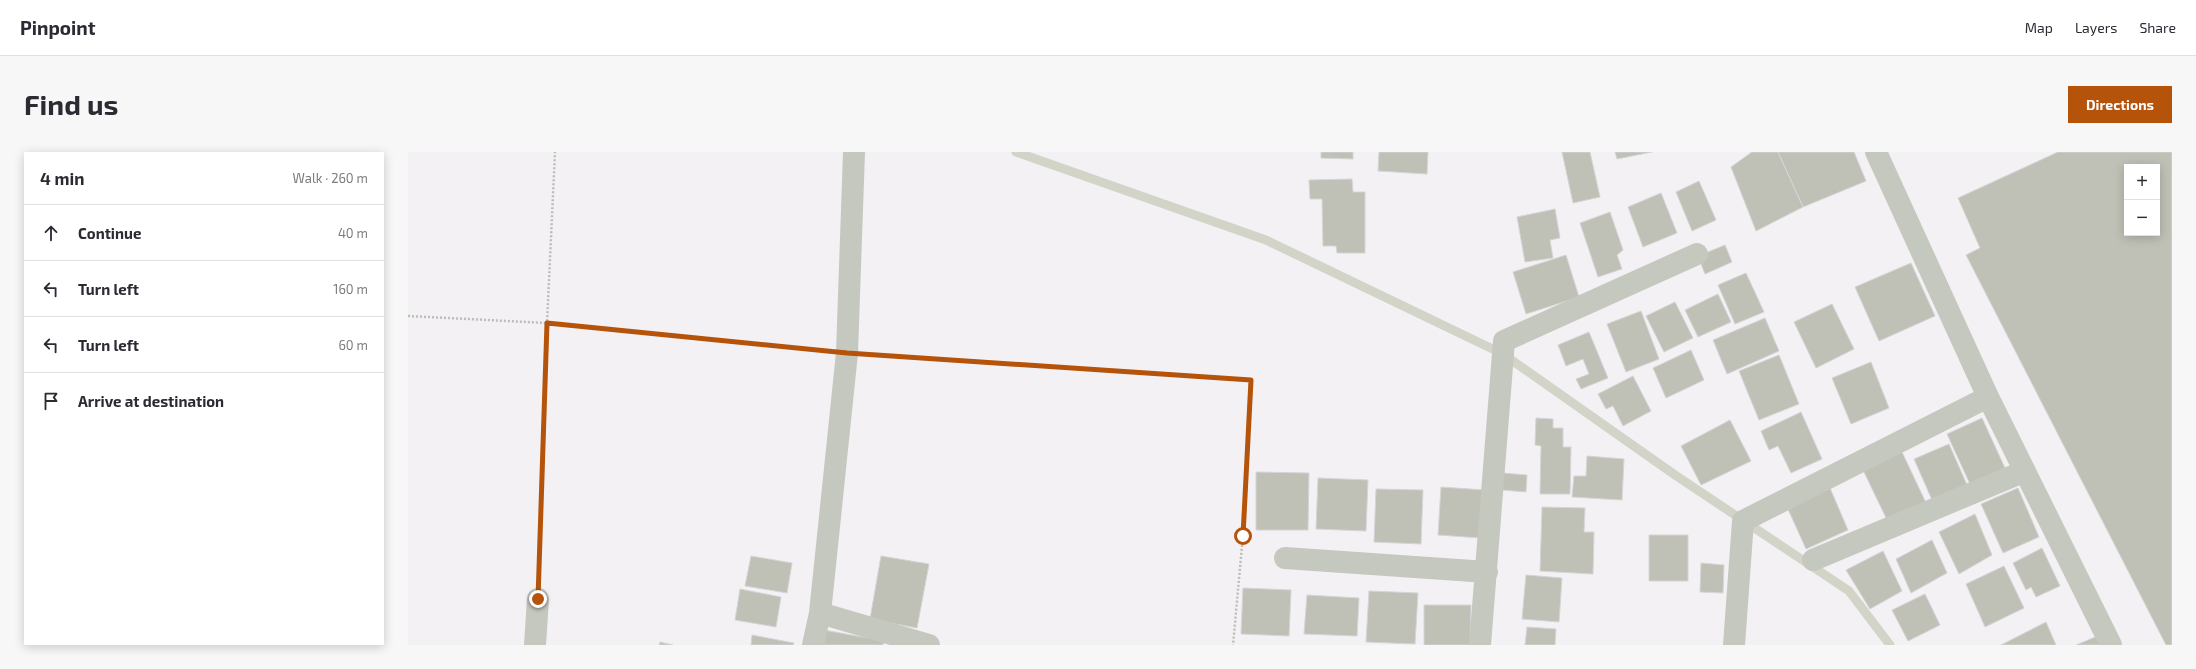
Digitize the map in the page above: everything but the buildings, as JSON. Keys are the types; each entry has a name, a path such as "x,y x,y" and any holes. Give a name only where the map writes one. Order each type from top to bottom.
{"street":[{"path":"813,645 820,613 847,353 854,152"},
{"path":"1876,152 1988,397 2112,645"},
{"path":"1480,645 1487,572 1504,341 1697,254"},
{"path":"1734,645 1743,521 1988,397"},
{"path":"1813,560 2025,471"},
{"path":"1285,558 1487,572"},
{"path":"535,645 538,599"},
{"path":"820,613 929,645"}],"path":[{"path":"538,599 547,323 555,152"},
{"path":"408,316 547,323 847,353 1251,380 1243,536 1233,645"}],"waterway":[{"path":"1016,152 1266,240 1503,354 1675,475 1849,591 1890,645"}],"route":[{"path":"538,599 547,323 847,353 1251,380 1243,536"}]}
